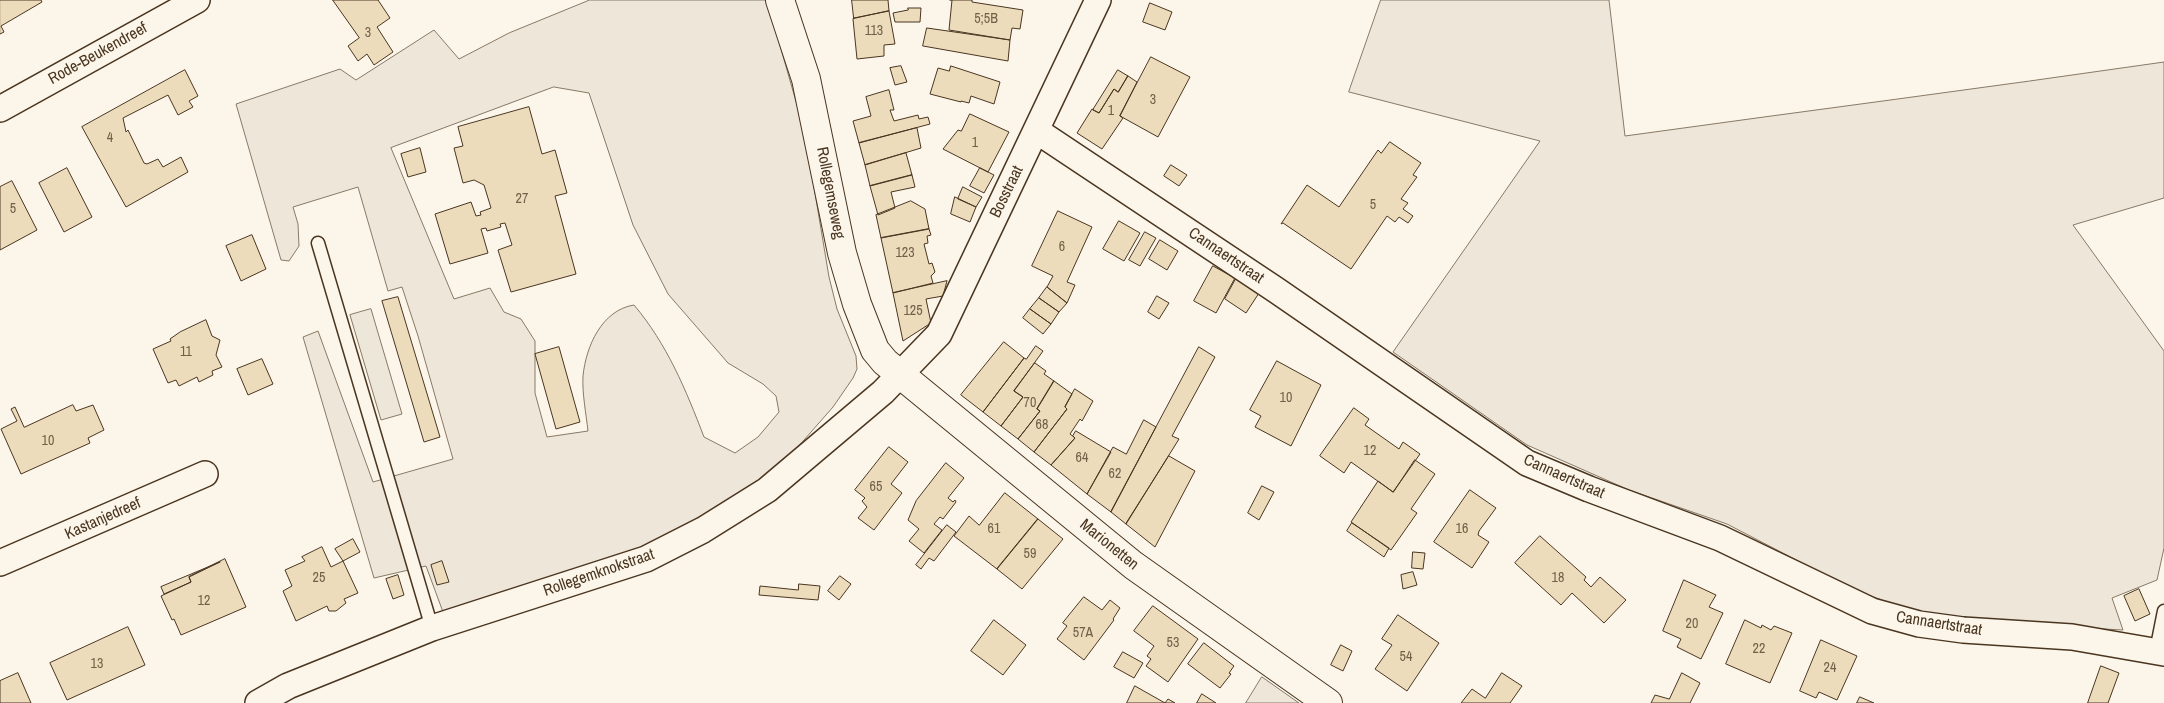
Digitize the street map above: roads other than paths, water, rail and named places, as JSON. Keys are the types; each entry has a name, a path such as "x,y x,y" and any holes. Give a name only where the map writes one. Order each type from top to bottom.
{"street":[{"name":"Rode-Beukendreef","path":"0,109 197,0"},
{"name":"Rollegemseweg","path":"780,0 806,79 842,253 857,304 875,350 884,362 900,374"},
{"name":"Bosstraat","path":"900,374 939,334 1098,0"},
{"name":"Cannaertstraat","path":"1037,131 1276,290 1527,464 1589,490 1720,538 1872,611 1919,624 1962,630 2072,637 2160,652"},
{"name":"Rollegemknokstraat","path":"258,703 288,686 432,628 646,559 703,530 767,490 883,392 900,374"},
{"name":"Marionetten","path":"900,374 1134,565 1328,703"},
{"name":"Kastanjedreef","path":"0,563 205,474"}],"lane":[{"path":"318,243 432,628"},
{"path":"2160,652 2164,611"}]}
